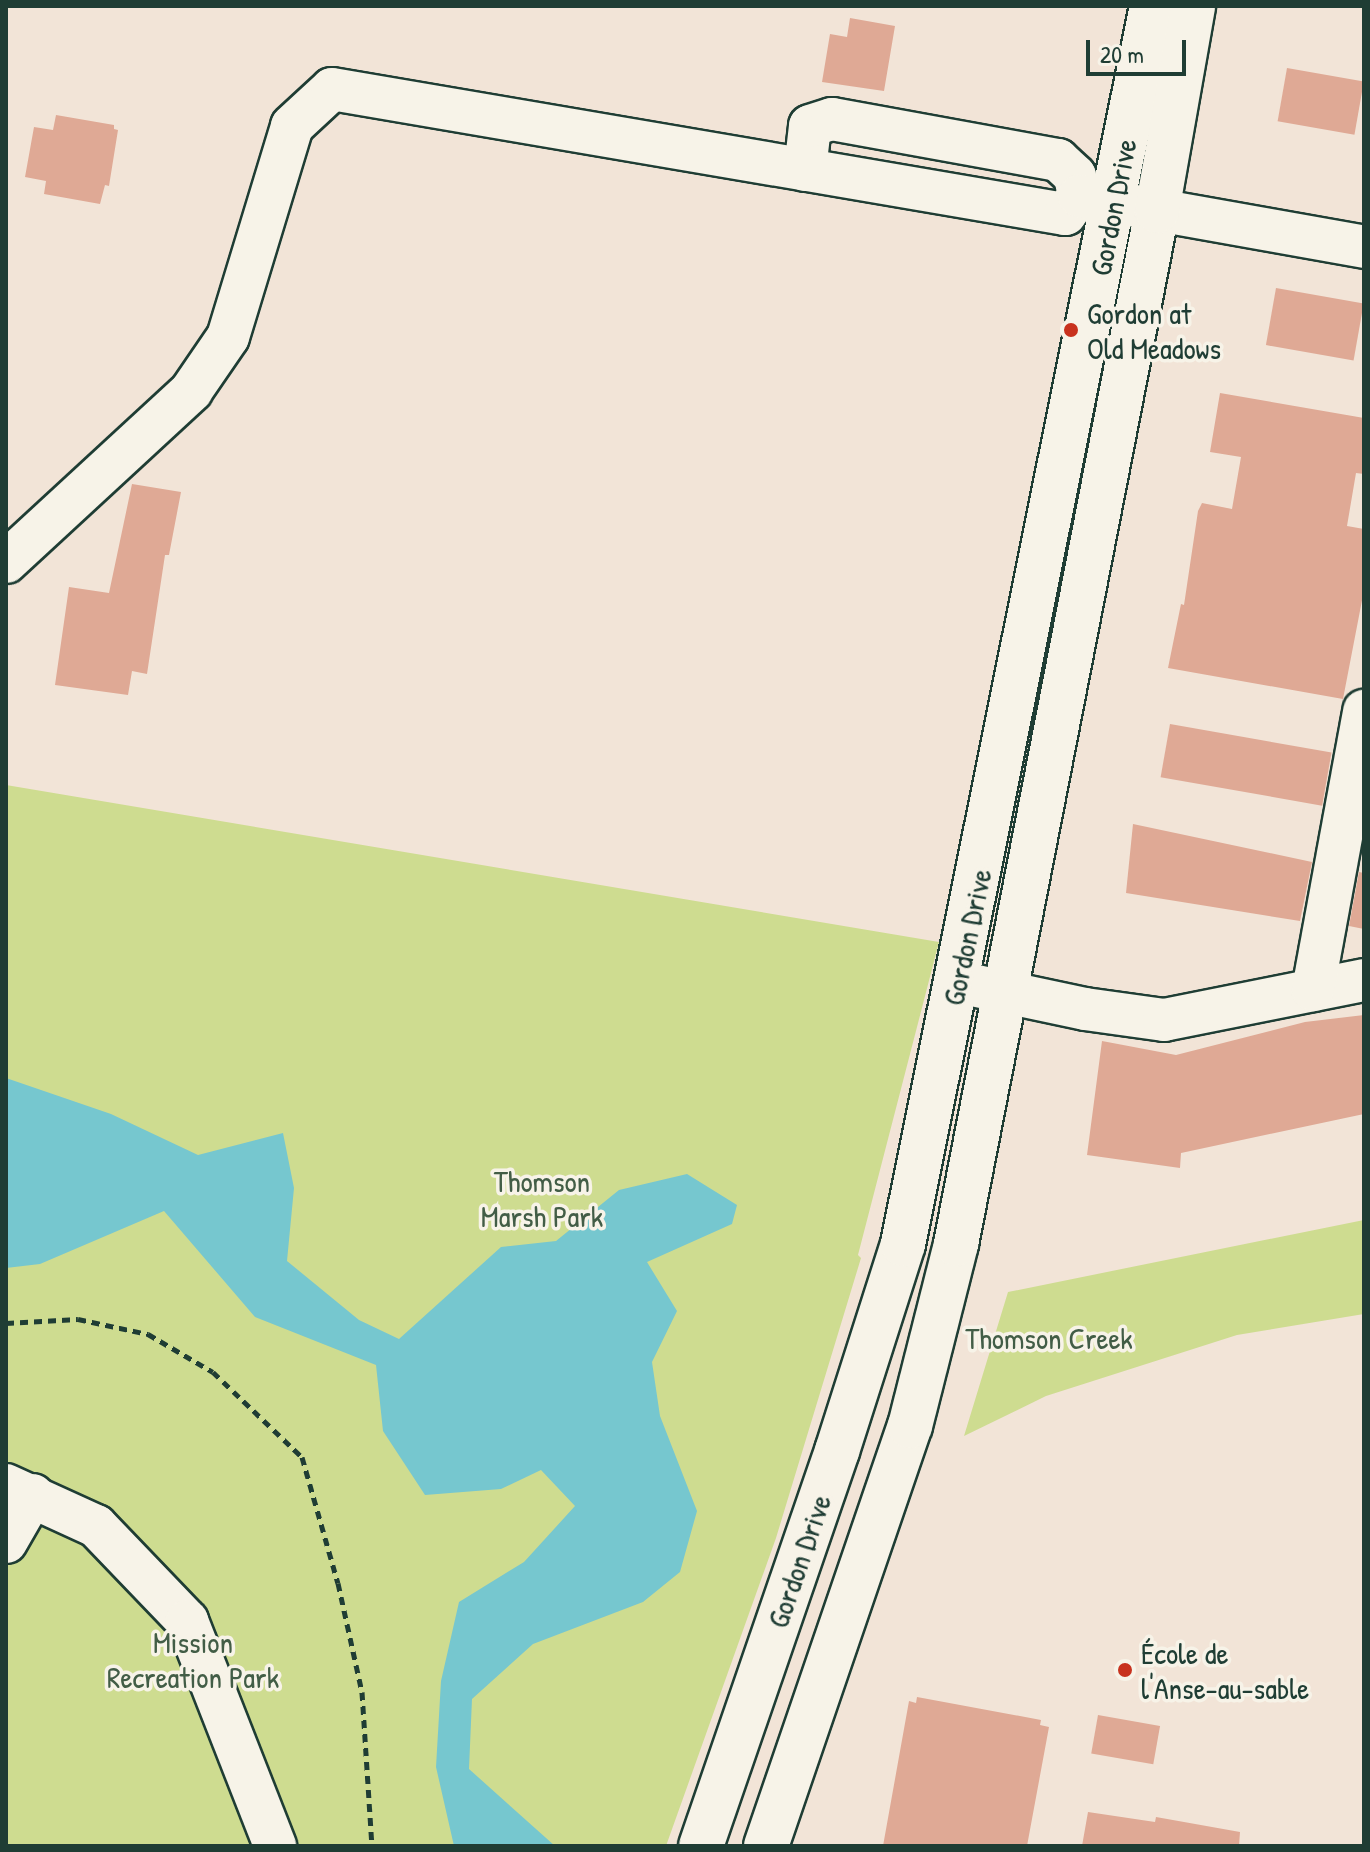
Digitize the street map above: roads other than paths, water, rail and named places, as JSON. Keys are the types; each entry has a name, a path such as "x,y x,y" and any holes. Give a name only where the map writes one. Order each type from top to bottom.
{"main road":[{"name":"Gordon Drive","path":"701,1846 837,1451 903,1244 958,982 1096,200 1152,6"},
{"name":"Gordon Drive","path":"766,1846 910,1426 956,1244 1157,211 1193,6"}],"street":[{"path":"6,562 191,391 228,337 292,126 332,89 1065,214 1096,200 1364,247"},
{"path":"805,170 810,126 832,119 1058,160 1096,200"},
{"path":"1313,990 1364,711"},
{"path":"958,982 1085,1009 1164,1020 1364,980"},
{"path":"6,1542 19,1490 96,1526 187,1621 275,1846"}],"water":[{"path":"6,1078 111,1114 198,1155 283,1133 294,1188 287,1261 359,1320 399,1339 501,1247 556,1241 619,1190 687,1174 737,1205 732,1224 647,1262 677,1311 652,1362 660,1416 697,1511 680,1572 643,1602 533,1644 472,1699 469,1769 555,1846 454,1846 436,1767 441,1681 459,1602 524,1562 575,1506 541,1470 501,1489 425,1495 383,1431 376,1365 255,1317 164,1211 40,1264 6,1268"}],"place":[{"name":"Gordon at Old Meadows","path":"1071,330"},
{"name":"École de l'Anse-au-sable","path":"1125,1670"}],"park label":[{"name":"Thomson Marsh Park","path":"542,1198"},
{"name":"Thomson Creek","path":"1049,1338"},
{"name":"Mission Recreation Park","path":"193,1659"}]}
